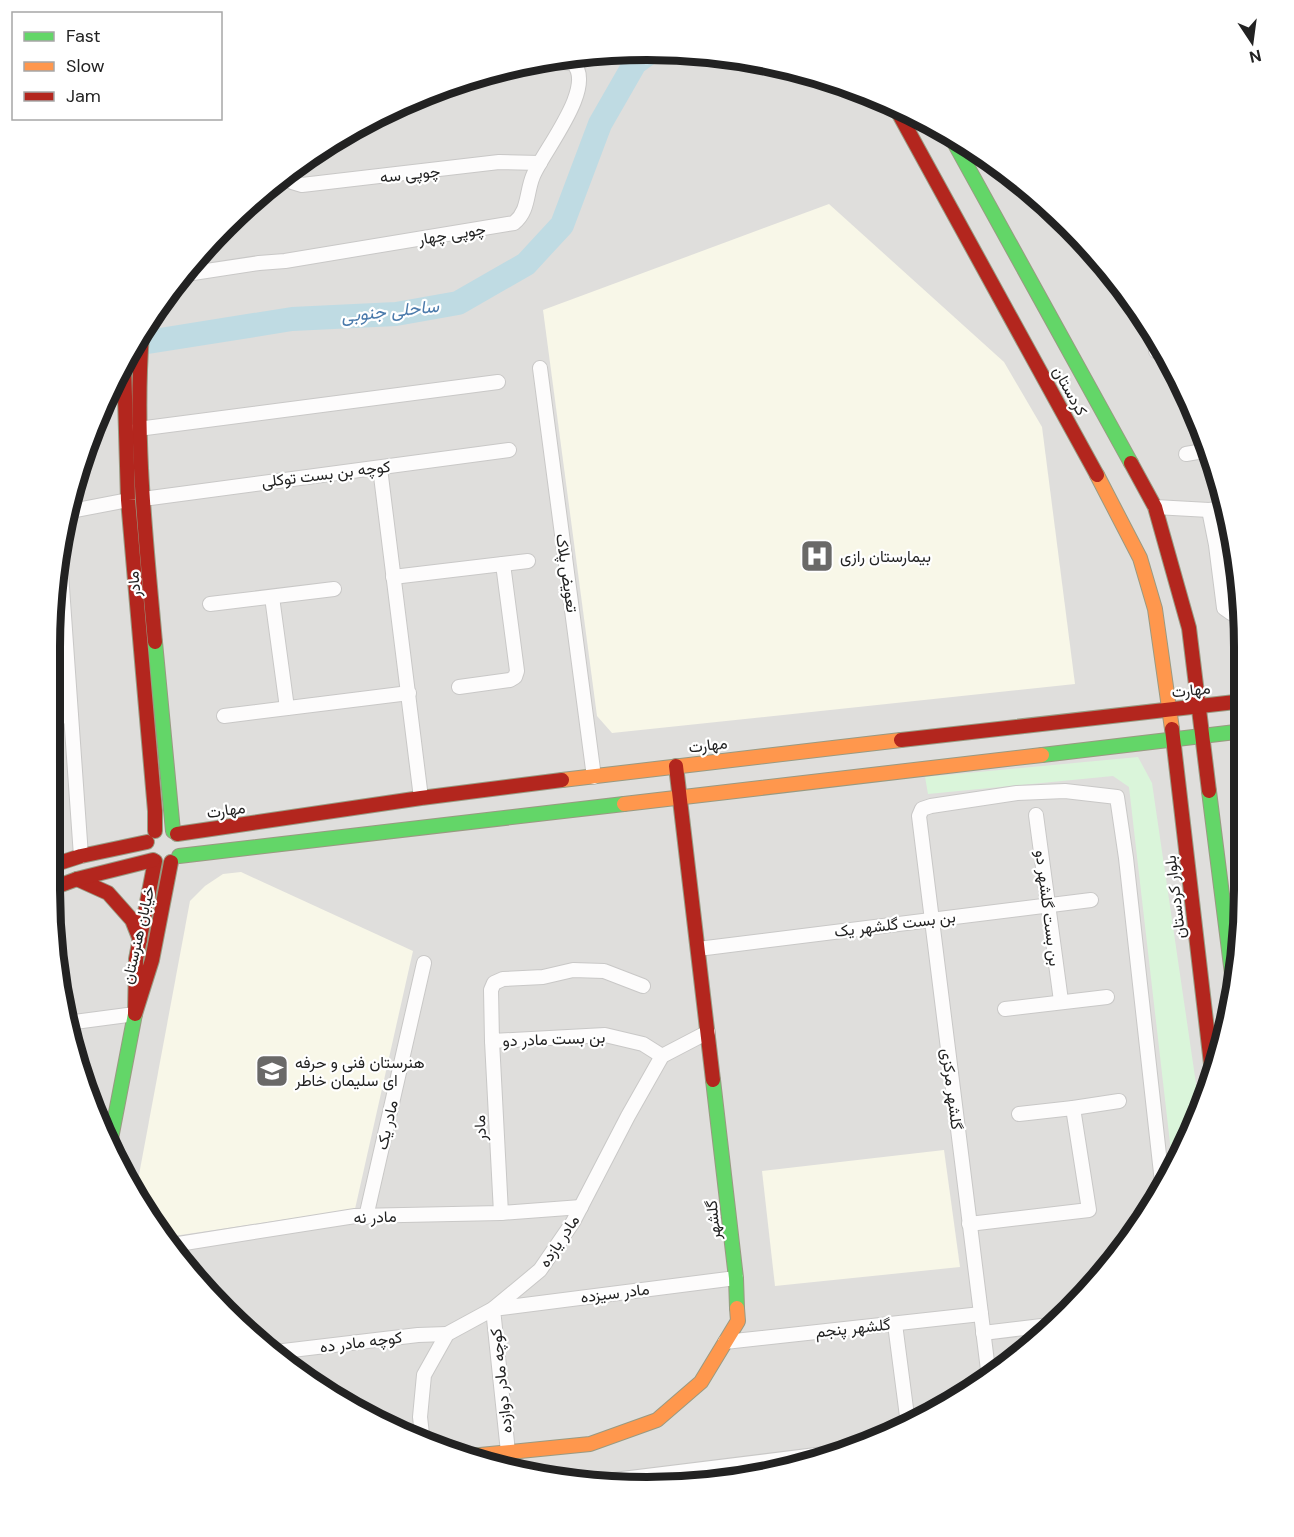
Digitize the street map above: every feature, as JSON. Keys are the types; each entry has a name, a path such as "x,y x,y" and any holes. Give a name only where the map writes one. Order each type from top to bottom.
{"main road":[{"name":"کردستان","path":"901,118 1140,558 1155,609 1170,709"},
{"name":"کردستان","path":"960,151 1155,507 1189,628 1199,706"},
{"name":"مادر","path":"140,352 138,429 143,499 175,833"},
{"name":"مادر","path":"124,380 128,500 155,811 151,837"},
{"name":"مهارت","path":"175,833 422,798 676,766 1234,702"},
{"path":"1199,706 1230,958"},
{"name":"بلوار کردستان","path":"1170,709 1210,1055"},
{"path":"151,837 147,852 161,864 175,859 1234,732"},
{"name":"گلشهر","path":"486,1454 590,1444 657,1420 701,1382 738,1321 736,1278 676,766"},
{"path":"60,863 151,837 161,829 175,833 181,841 182,849 175,859"},
{"name":"خیابان هنرستان","path":"112,1131 135,1014 152,960 175,859"},
{"path":"60,885 154,860"},
{"name":"خیابان هنرستان","path":"135,1014 136,959 154,860"},
{"path":"77,879 108,893 132,920 140,940"}],"street":[{"name":"چوپی چهار","path":"195,273 297,259 514,223 524,212 532,178 576,101 579,84 577,67 575,65"},
{"name":"چوپی سه","path":"290,181 302,185 499,162 540,163"},
{"name":"تعویض پلاک","path":"540,368 594,777"},
{"path":"138,429 498,382"},
{"name":"کوچه بن بست توکلی","path":"143,499 509,450"},
{"path":"1186,454 1200,451"},
{"path":"380,468 422,798"},
{"path":"76,510 128,500"},
{"path":"1155,507 1217,509"},
{"path":"1209,510 1224,608 1233,613"},
{"path":"393,577 528,561"},
{"path":"459,687 510,680 515,677 517,671 503,564"},
{"path":"210,604 333,589"},
{"path":"62,595 81,856"},
{"path":"273,597 286,708"},
{"path":"224,716 409,693"},
{"path":"60,717 71,716"},
{"name":"گلشهر مرکزی","path":"988,1368 931,920 919,816 922,809 1037,792 1065,791 1117,797 1126,858 1161,1173"},
{"name":"بن بست گلشهر دو","path":"1036,815 1060,1001"},
{"name":"بن بست گلشهر یک","path":"698,949 1091,900"},
{"name":"مادر یک","path":"366,1217 424,963"},
{"name":"بن بست مادر دو","path":"643,986 604,971 573,970 543,977 503,979 494,983 491,990 492,1041 605,1035 643,1044 662,1056"},
{"path":"1005,1009 1107,997"},
{"path":"75,1022 135,1014"},
{"path":"662,1056 708,1032"},
{"name":"مادر","path":"492,1041 501,1213"},
{"name":"مادر یازده","path":"447,1334 493,1309 540,1270 573,1222 662,1056"},
{"path":"1018,1114 1119,1101"},
{"path":"969,1224 1089,1210 1073,1108"},
{"name":"مادر نه","path":"179,1244 355,1216 501,1213 581,1207"},
{"name":"مادر سیزده","path":"493,1309 736,1278"},
{"name":"کوچه مادر دوازده","path":"493,1309 508,1452"},
{"name":"گلشهر پنجم","path":"725,1342 981,1314"},
{"path":"895,1324 907,1416"},
{"path":"983,1333 1039,1326"},
{"path":"422,1432 420,1417 424,1375 447,1334"},
{"name":"کوچه مادر ده","path":"284,1351 418,1335 447,1334"},
{"path":"640,1477 798,1457"}],"shaded area":[{"path":"609,61 685,61 724,65 762,71 836,91 907,121 940,139 1004,181 1034,206 1062,232 1113,290 1135,321 1173,387 1203,458 1214,495 1223,532 1233,609 1233,928 1223,1005 1214,1042 1203,1079 1173,1150 1155,1184 1113,1247 1062,1305 1004,1356 973,1378 907,1416 836,1446 762,1466 685,1476 609,1476 532,1466 458,1446 387,1416 353,1398 290,1356 232,1305 181,1247 159,1216 121,1150 91,1079 71,1005 65,967 60,890 61,609 71,532 91,458 121,387 139,353 181,290 206,260 232,232 290,181 321,159 387,121 458,91 495,80 532,71"},
{"name":"بیمارستان رازی","path":"829,204 1004,362 1042,427 1075,684 612,733 597,716 543,310"},
{"name":"هنرستان فنی و حرفه ای سلیمان خاطر","path":"241,872 413,951 355,1209 173,1236 138,1182 190,901 205,886 223,874"},
{"path":"944,1150 960,1267 775,1286 762,1171"}],"green space":[{"path":"1138,757 1152,783 1197,1093 1171,1153 1129,787 1113,776 928,794 925,777"}],"waterway":[{"name":"ساحلی جنوبی","path":"146,342 292,319 396,314 458,303 526,264 562,225 600,124 635,63 639,60"}],"traffic: fast":[{"path":"958,150 1131,463"},
{"path":"155,642 173,831"},
{"path":"1042,755 1234,732"},
{"path":"1209,791 1230,958"},
{"path":"179,856 624,804"},
{"path":"112,1131 135,1014"},
{"path":"713,1080 736,1278 737,1308"}],"traffic: slow":[{"path":"1097,475 1140,558 1155,609 1172,729"},
{"path":"562,780 901,740"},
{"path":"624,804 1042,755"},
{"path":"486,1454 590,1444 657,1420 701,1382 738,1321 737,1308"}],"traffic: jam":[{"path":"901,118 1097,475"},
{"path":"141,349 140,450 155,642"},
{"path":"125,380 128,500 155,831"},
{"path":"1131,463 1155,507 1189,628 1209,791"},
{"path":"901,740 1234,702"},
{"path":"1172,729 1210,1055"},
{"path":"676,766 713,1080"},
{"path":"177,834 562,780"},
{"path":"60,863 147,842"},
{"path":"60,885 153,860"},
{"path":"155,861 136,959 135,1014 152,960 171,862"},
{"path":"77,879 108,893 132,920 140,940"}],"place":[{"name":"بیمارستان رازی","path":"817,556"},
{"name":"هنرستان فنی و حرفه ای سلیمان خاطر","path":"272,1071"}]}
